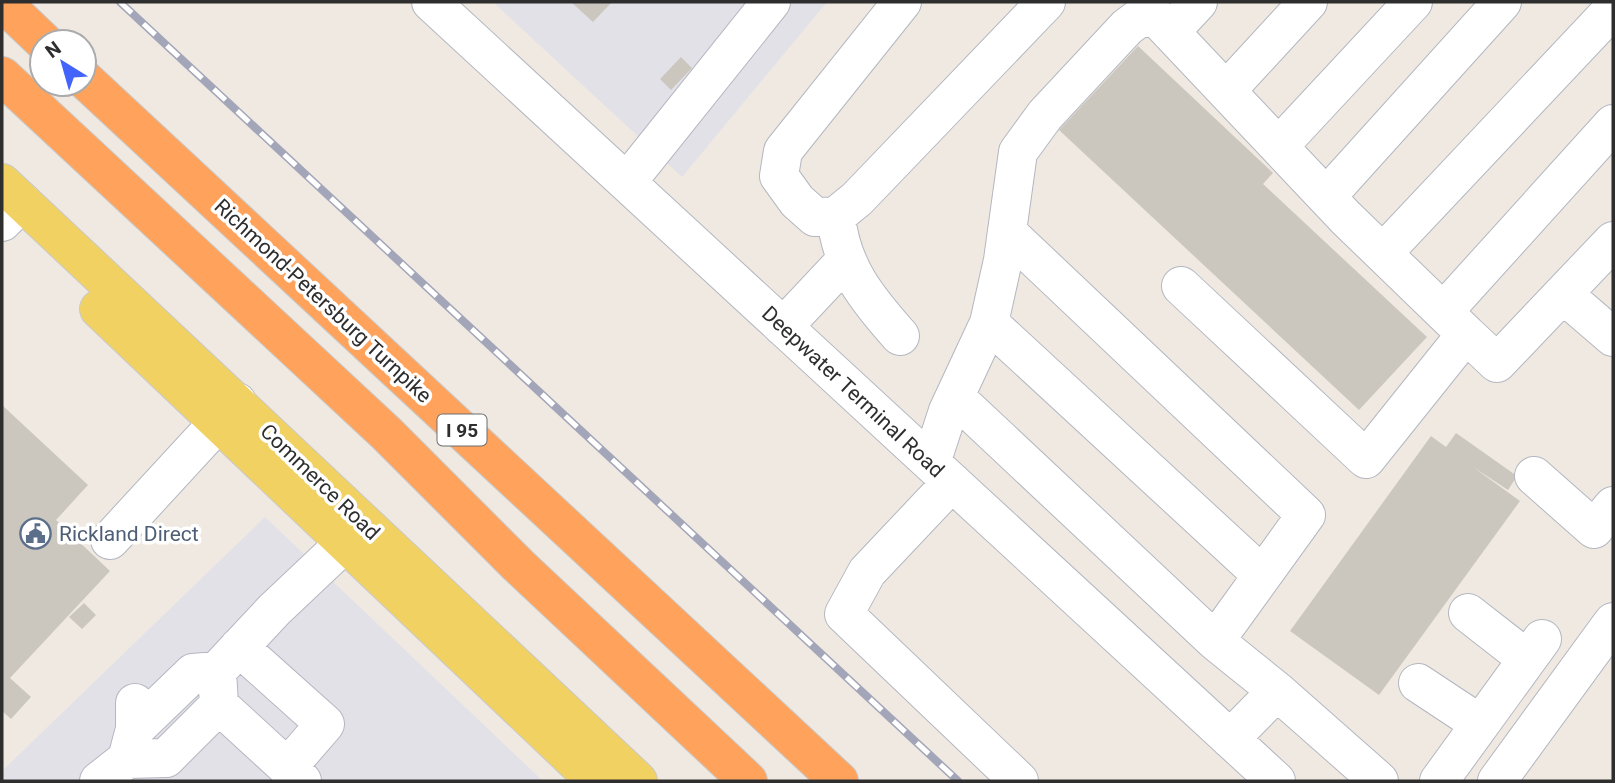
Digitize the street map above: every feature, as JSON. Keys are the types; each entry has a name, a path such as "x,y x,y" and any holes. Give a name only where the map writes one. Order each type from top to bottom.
{"highway":[{"path":"2,2 29,28"},
{"name":"I 95","path":"2,76 386,433 518,565 748,781"},
{"name":"Richmond-Petersburg Turnpike","path":"98,92 839,781"}],"main road":[{"name":"Commerce Road","path":"7,208 227,412 354,535 596,781"},
{"name":"Commerce Road","path":"354,535 639,781"}],"street":[{"name":"Deepwater Terminal Road","path":"431,2 1230,740 1262,777"},
{"path":"626,182 771,2"},
{"path":"902,2 783,151 779,176 797,201 815,217 836,216 857,199 1046,2"},
{"path":"1019,781 844,614 867,572 941,473 956,397 989,323 1007,232 1018,152 1045,115 1127,27 1148,17 1198,2"},
{"path":"1226,90 1308,2"},
{"path":"1279,146 1413,2"},
{"path":"1326,197 1503,2"},
{"path":"1382,253 1613,9"},
{"path":"1148,17 1226,90 1326,197 1497,363 1613,241"},
{"path":"1181,286 1366,459 1455,323 1613,124"},
{"path":"836,216 839,246 846,260 870,303 900,336"},
{"path":"1007,232 1306,515 1215,641"},
{"path":"783,327 846,260"},
{"path":"1563,294 1613,337"},
{"path":"989,323 1262,576"},
{"path":"956,397 1215,641 1277,691 1379,781"},
{"path":"110,540 227,412"},
{"path":"1534,476 1594,529 1613,506"},
{"path":"120,756 217,674 354,535"},
{"path":"1439,781 1535,649 1468,613"},
{"path":"1497,781 1613,622"},
{"path":"217,674 326,724 295,774 217,674"},
{"path":"1418,683 1480,724"},
{"path":"1230,740 1277,691"}],"shaded area":[{"path":"493,2 827,2 682,177"},
{"path":"265,517 543,781 2,781 2,771"}],"building":[{"path":"571,2 612,2 593,22"},
{"path":"1138,46 1273,173 1263,184 1427,337 1359,410 1059,130"},
{"path":"681,57 692,68 671,90 660,79"},
{"name":"Rickland Direct","path":"2,405 88,485 56,520 110,571 10,678 31,697 11,719 2,711"},
{"path":"1456,433 1517,476 1508,490 1473,467 1520,501 1379,695 1290,631 1431,436 1446,447"},
{"path":"84,603 96,615 82,629 69,617"}],"railway":[{"path":"120,2 958,781"}],"place":[{"name":"Rickland Direct","path":"36,534"}]}
